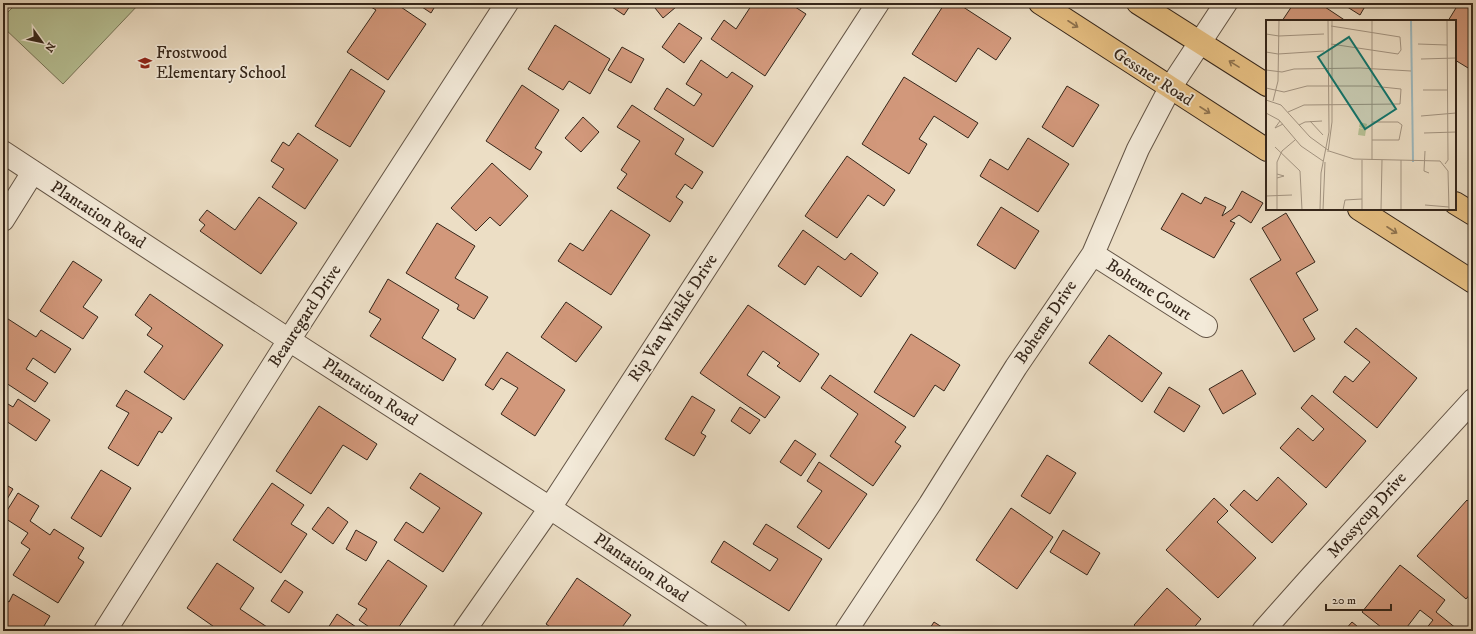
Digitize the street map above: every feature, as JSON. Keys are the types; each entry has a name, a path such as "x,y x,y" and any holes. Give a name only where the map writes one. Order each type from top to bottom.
{"main road":[{"name":"Gessner Road","path":"1040,3 1266,149"},
{"path":"1138,3 1266,83"},
{"path":"1456,204 1473,214"},
{"path":"1361,210 1473,282"}],"street":[{"name":"Beauregard Drive","path":"105,631 289,340 507,3"},
{"name":"Rip Van Winkle Drive","path":"464,631 550,508 878,3"},
{"name":"Boheme Drive","path":"846,631 930,504 1016,367 1093,254 1138,149 1170,88 1226,3"},
{"name":"Plantation Road","path":"3,152 289,340 550,508 736,631"},
{"path":"3,220 33,172"},
{"name":"Boheme Court","path":"1093,254 1206,326"},
{"name":"Mossycup Drive","path":"1263,631 1311,576 1473,400"}],"green space":[{"path":"17,3 140,3 63,84 3,27 3,17"}],"building":[{"path":"395,3 426,24 388,80 347,52 376,10 366,4"},
{"path":"416,3 437,3 431,13"},
{"path":"606,3 632,3 624,15"},
{"path":"651,3 672,3 676,7 663,18"},
{"path":"753,3 789,3 806,14 765,76 711,39 724,20 736,29"},
{"path":"945,3 957,3 1011,38 996,60 978,48 956,82 912,54"},
{"path":"1294,3 1319,3 1344,20 1283,20"},
{"path":"1341,3 1367,3 1360,15"},
{"path":"1459,3 1473,3 1473,71 1456,61 1456,20 1449,20"},
{"path":"679,23 702,38 684,63 662,47"},
{"path":"555,25 610,59 590,94 569,81 563,90 528,69"},
{"path":"622,47 644,59 631,83 608,70"},
{"path":"701,60 727,78 732,72 753,86 713,147 654,109 667,88 694,106 702,94 686,84"},
{"path":"351,69 385,91 350,147 315,126"},
{"path":"904,77 978,123 968,138 934,116 919,139 927,144 909,174 862,144"},
{"path":"522,85 559,110 535,148 542,152 530,170 486,141"},
{"path":"1067,86 1099,105 1073,147 1042,127"},
{"path":"632,105 684,139 675,154 703,172 692,189 685,184 676,197 683,202 670,222 617,188 627,174 621,170 640,141 617,127"},
{"path":"583,117 599,132 581,152 565,138"},
{"path":"298,133 338,160 305,209 272,187 284,169 271,161 283,142 289,146"},
{"path":"1028,138 1069,164 1038,212 980,176 990,159 1008,170"},
{"path":"847,156 895,190 884,206 868,195 837,238 805,216"},
{"path":"492,163 528,196 500,226 490,217 476,231 451,208"},
{"path":"1242,191 1263,203 1251,223 1239,215 1230,221 1235,223 1214,258 1161,229 1182,193 1201,204 1205,197 1226,207 1222,216 1232,209"},
{"path":"259,197 297,223 261,274 200,231 205,225 199,220 207,210 235,230"},
{"path":"1001,207 1039,231 1015,269 977,245"},
{"path":"611,210 650,235 611,295 558,261 570,243 583,251"},
{"path":"1286,213 1315,262 1296,273 1318,310 1303,319 1315,339 1294,352 1250,279 1281,260 1262,228"},
{"path":"437,223 475,246 455,278 488,297 474,319 457,309 459,305 406,273"},
{"path":"803,230 845,260 851,253 878,273 861,297 818,266 805,285 778,266"},
{"path":"73,261 102,280 83,307 98,317 83,339 40,311"},
{"path":"388,279 439,310 422,338 456,359 443,381 370,336 381,319 369,312"},
{"path":"150,294 223,345 184,400 144,372 163,346 147,335 152,328 135,315"},
{"path":"566,302 602,327 576,362 541,337"},
{"path":"748,305 819,354 800,382 777,366 780,363 763,351 747,375 780,397 765,418 700,373"},
{"path":"5,317 36,337 41,330 71,349 55,373 33,358 26,369 48,383 35,402 3,381 3,320"},
{"path":"1356,328 1417,378 1377,428 1333,392 1345,376 1353,382 1370,362 1344,342"},
{"path":"911,334 960,365 944,391 935,385 914,417 874,392"},
{"path":"1109,335 1162,373 1142,402 1089,363"},
{"path":"507,352 565,390 535,436 501,414 518,388 501,378 493,390 485,385"},
{"path":"1242,370 1256,394 1223,414 1209,389"},
{"path":"830,375 906,427 895,442 901,446 873,486 830,456 858,414 821,388"},
{"path":"1169,387 1200,406 1184,432 1154,412"},
{"path":"126,390 172,418 162,433 159,431 138,466 108,448 129,413 116,406"},
{"path":"1312,395 1366,441 1326,488 1280,448 1298,428 1313,441 1324,429 1301,408"},
{"path":"692,396 715,410 701,433 706,436 694,456 665,439"},
{"path":"18,399 50,420 36,441 3,419 3,401 13,407"},
{"path":"319,406 377,444 367,460 343,445 311,494 276,471"},
{"path":"740,407 760,420 750,434 731,421"},
{"path":"795,440 816,454 801,476 780,462"},
{"path":"1047,455 1076,473 1050,514 1021,496"},
{"path":"819,462 867,494 829,549 797,527 822,491 807,481"},
{"path":"101,470 131,488 101,537 71,518"},
{"path":"420,473 482,513 443,572 394,540 406,522 423,533 440,508 410,488"},
{"path":"1278,477 1307,504 1272,543 1230,505 1244,490 1257,501"},
{"path":"3,483 13,489 3,506"},
{"path":"272,483 304,505 291,524 307,534 281,573 233,540"},
{"path":"18,493 39,506 30,521 50,535 54,529 84,548 78,558 84,562 58,603 13,575 30,549 21,543 28,533 3,517"},
{"path":"1214,498 1228,511 1217,522 1256,558 1218,598 1166,550"},
{"path":"1467,500 1473,506 1473,591 1466,599 1417,556"},
{"path":"328,507 348,522 333,544 312,529"},
{"path":"1011,508 1053,537 1017,589 976,560"},
{"path":"766,524 822,559 789,611 711,562 724,541 770,571 778,559 753,544"},
{"path":"356,530 377,542 366,561 346,549"},
{"path":"1063,530 1100,553 1087,575 1050,552"},
{"path":"388,560 427,586 396,631 375,631 359,620 367,609 358,604"},
{"path":"217,563 254,588 240,609 273,631 220,631 187,608"},
{"path":"1400,565 1445,600 1436,612 1457,629 1455,631 1426,631 1425,630 1433,620 1420,610 1404,631 1386,631 1362,612"},
{"path":"577,578 631,615 620,630 616,627 613,631 556,631 546,624"},
{"path":"285,580 303,592 289,613 271,601"},
{"path":"1167,588 1201,619 1191,631 1140,631 1134,625"},
{"path":"13,594 50,616 41,631 3,631 3,598 9,602"},
{"path":"337,614 362,631 326,631"},
{"path":"934,622 948,631 928,631"},
{"path":"1352,622 1363,631 1344,631"}],"place":[{"name":"Frostwood Elementary School","path":"145,63"}]}
